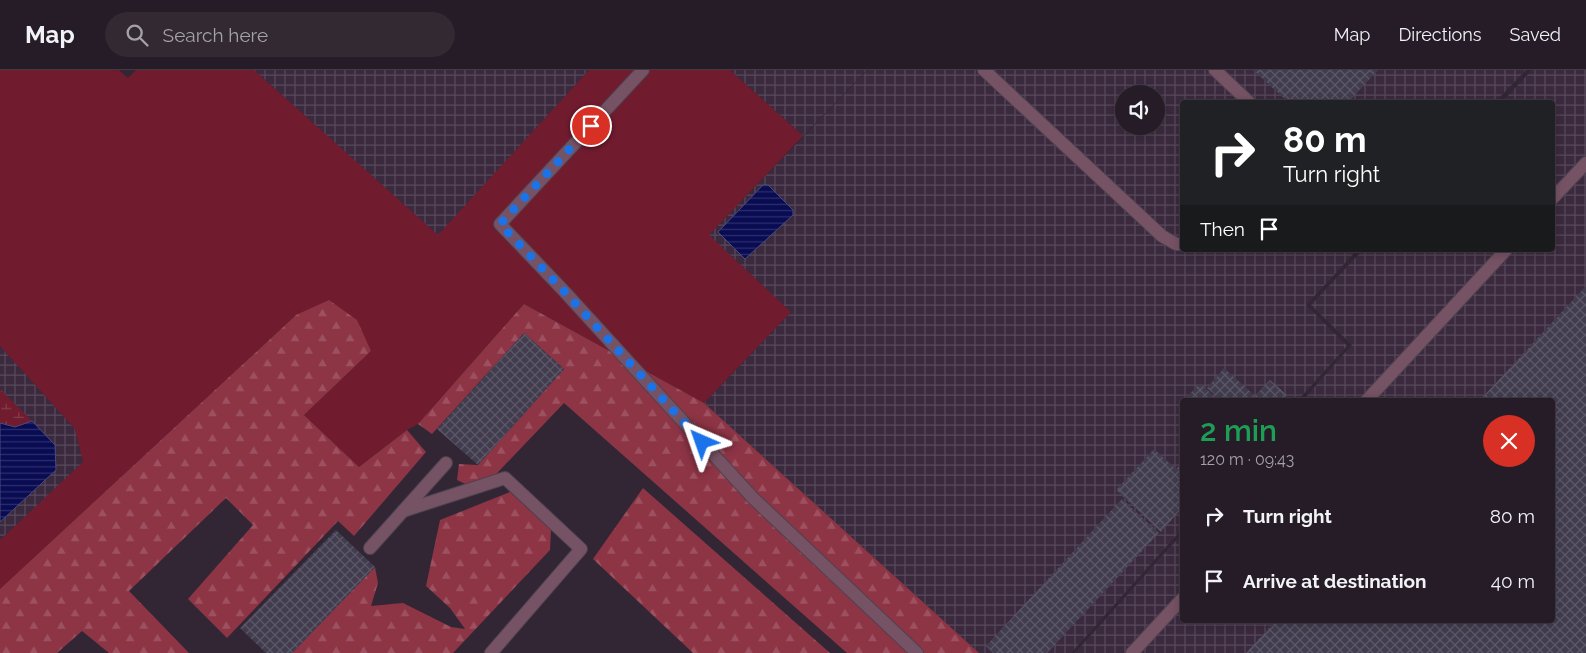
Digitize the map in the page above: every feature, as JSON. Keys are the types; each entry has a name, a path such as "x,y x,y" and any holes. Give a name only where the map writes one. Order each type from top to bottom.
{"street":[{"path":"643,70 500,224 570,297 753,498 917,653"},
{"path":"984,70 1162,236 1176,244 1180,244"},
{"path":"1215,70 1247,100"},
{"path":"1555,196 1586,163"},
{"path":"1368,398 1504,252"},
{"path":"370,548 446,463"},
{"path":"403,511 505,478 581,549 491,653"},
{"path":"1132,653 1180,601"}],"shaded area":[{"path":"254,70 589,70 438,236"},
{"path":"730,70 867,70 803,136"},
{"path":"868,70 1526,70 1497,100 1180,100 1180,252 1355,252 1306,305 1347,346 1300,398 1180,398 1180,531 1071,653 979,653 704,403 791,312 708,235"},
{"path":"1532,70 1586,70 1586,653 1075,653 1180,536 1180,623 1555,623 1555,398 1305,398 1352,345 1311,305 1361,252 1555,252 1555,100 1504,100"},
{"path":"763,185 768,185 793,210 793,215 745,259 718,232"},
{"path":"0,346 75,429 84,462 0,540"},
{"path":"32,421 55,445 56,470 0,522 0,423 15,427"}],"green space":[{"path":"0,70 119,70 128,78 136,70 254,70 438,235 589,70 730,70 803,136 709,235 791,312 704,403 524,304 418,424 407,430 359,467 304,415 371,351 296,315 0,589 0,540 83,462 75,429 0,346"},
{"path":"329,300 357,320 371,351 304,415 359,467 407,430 426,452 354,536 338,521 227,638 188,599 253,525 226,498 129,591 189,653 109,653 82,631 57,653 0,653 0,589 296,315"},
{"path":"524,304 704,403 979,653 847,653 564,403 480,491 457,480 459,464 478,465 564,369 524,333 432,434 418,424"},
{"path":"0,389 32,421 15,427 0,423"},
{"path":"643,488 830,653 693,653 593,559"},
{"path":"510,492 551,530 550,550 453,653 292,653 375,567 378,583 371,606 403,603 451,627 465,629 450,608 426,586 440,520"}],"building":[{"path":"1253,70 1378,70 1350,100 1286,100"},
{"path":"1586,286 1586,653 1246,653 1273,623 1555,623 1555,398 1482,398"},
{"path":"524,333 564,369 478,465 437,429"},
{"path":"1224,368 1255,396 1270,380 1287,395 1285,398 1219,398 1207,388"},
{"path":"1200,383 1216,398 1186,398"},
{"path":"1154,449 1176,469 1180,464 1180,510 1161,532 1116,490"},
{"path":"1122,499 1159,533 1047,653 993,653 986,646"},
{"path":"336,530 375,567 292,653 266,653 240,628"}],"route":[{"path":"591,126 500,224 702,442"}]}
